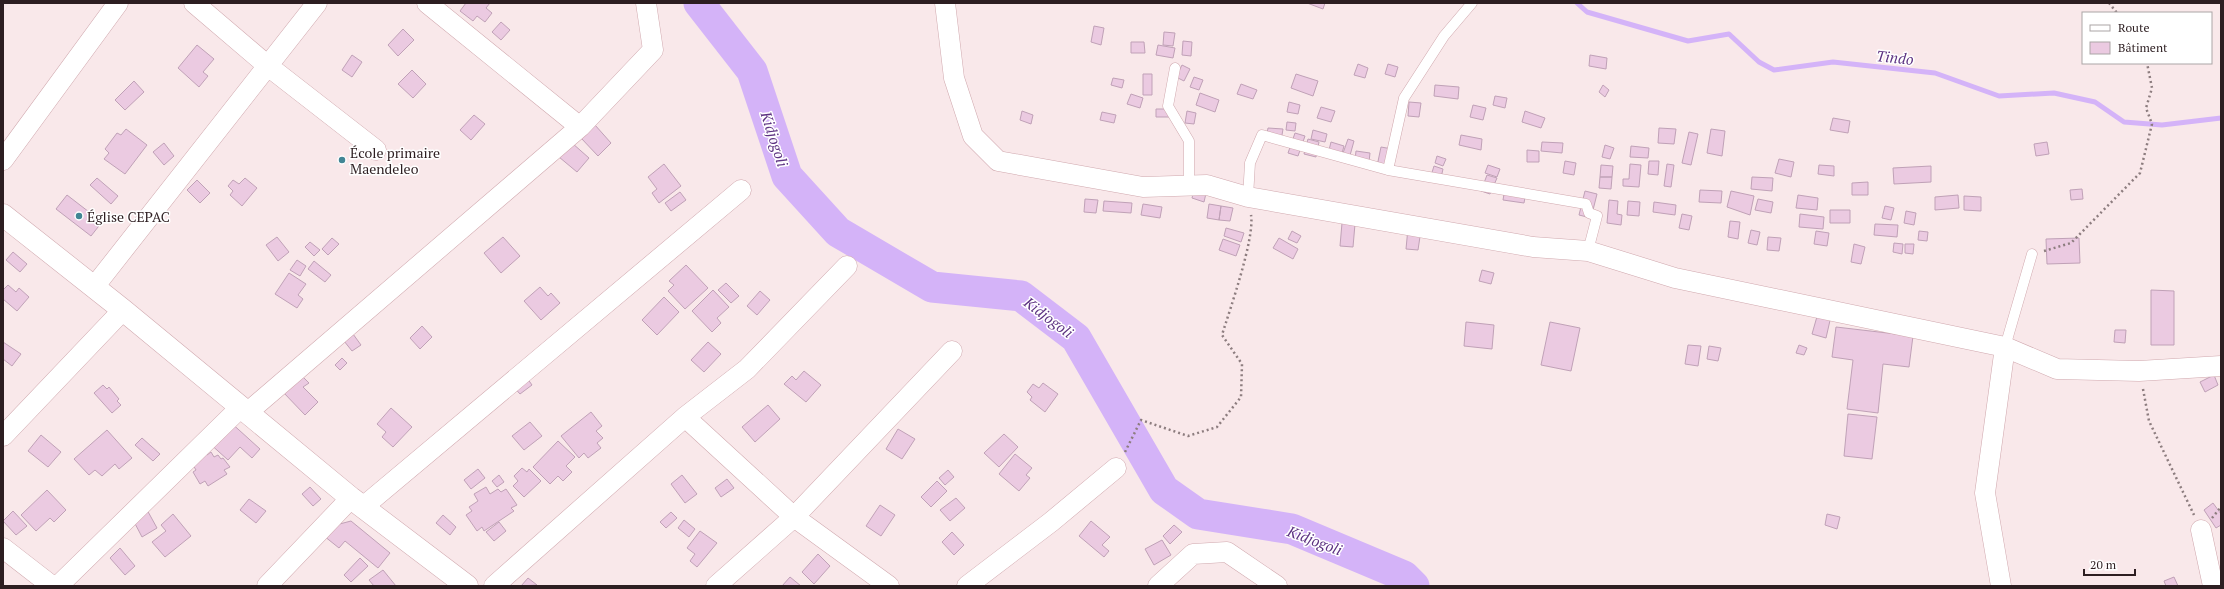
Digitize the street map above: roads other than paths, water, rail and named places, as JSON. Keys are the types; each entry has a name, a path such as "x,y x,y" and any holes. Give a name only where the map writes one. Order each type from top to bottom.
{"street":[{"path":"3,160 118,3"},
{"path":"194,3 268,66 376,150"},
{"path":"94,287 317,3"},
{"path":"427,3 580,127"},
{"path":"58,586 244,410 580,127 653,50 646,3"},
{"path":"945,3 954,78 973,136 998,161 1143,187 1207,185 1248,196 1533,247 1588,251 1675,278 2005,347 2057,368 2139,371 2221,366"},
{"path":"267,586 357,502 741,190"},
{"path":"3,215 94,287 357,502 467,586"},
{"path":"494,586 685,417 747,369 847,266"},
{"path":"3,436 122,310"},
{"path":"2001,586 1985,492 2005,347"},
{"path":"716,586 794,517 952,351"},
{"path":"685,417 794,517 889,586"},
{"path":"967,586 1051,522 1116,468"},
{"path":"2201,530 2213,586"},
{"path":"3,548 52,586"},
{"path":"1158,586 1193,554 1227,552 1277,586"}],"lane":[{"path":"1388,170 1404,98 1444,36 1472,3"},
{"path":"1175,68 1168,106 1189,141 1189,185"},
{"path":"1248,196 1250,163 1262,135 1388,170 1586,204 1589,213 1598,216 1588,251"},
{"path":"2005,347 2032,254"}],"waterway":[{"name":"Kidjogoli","path":"699,3 752,71 787,176 838,232 932,287 1021,296 1076,338 1164,490 1198,514 1292,529 1404,576 1414,586"},
{"name":"Tindo","path":"1577,3 1587,12 1688,41 1729,34 1759,62 1774,70 1833,62 1935,73 1999,96 2054,93 2095,102 2124,122 2162,125 2221,118"}],"place":[{"name":"École primaire Maendeleo","path":"342,160"},
{"name":"Église CEPAC","path":"79,216"}]}
